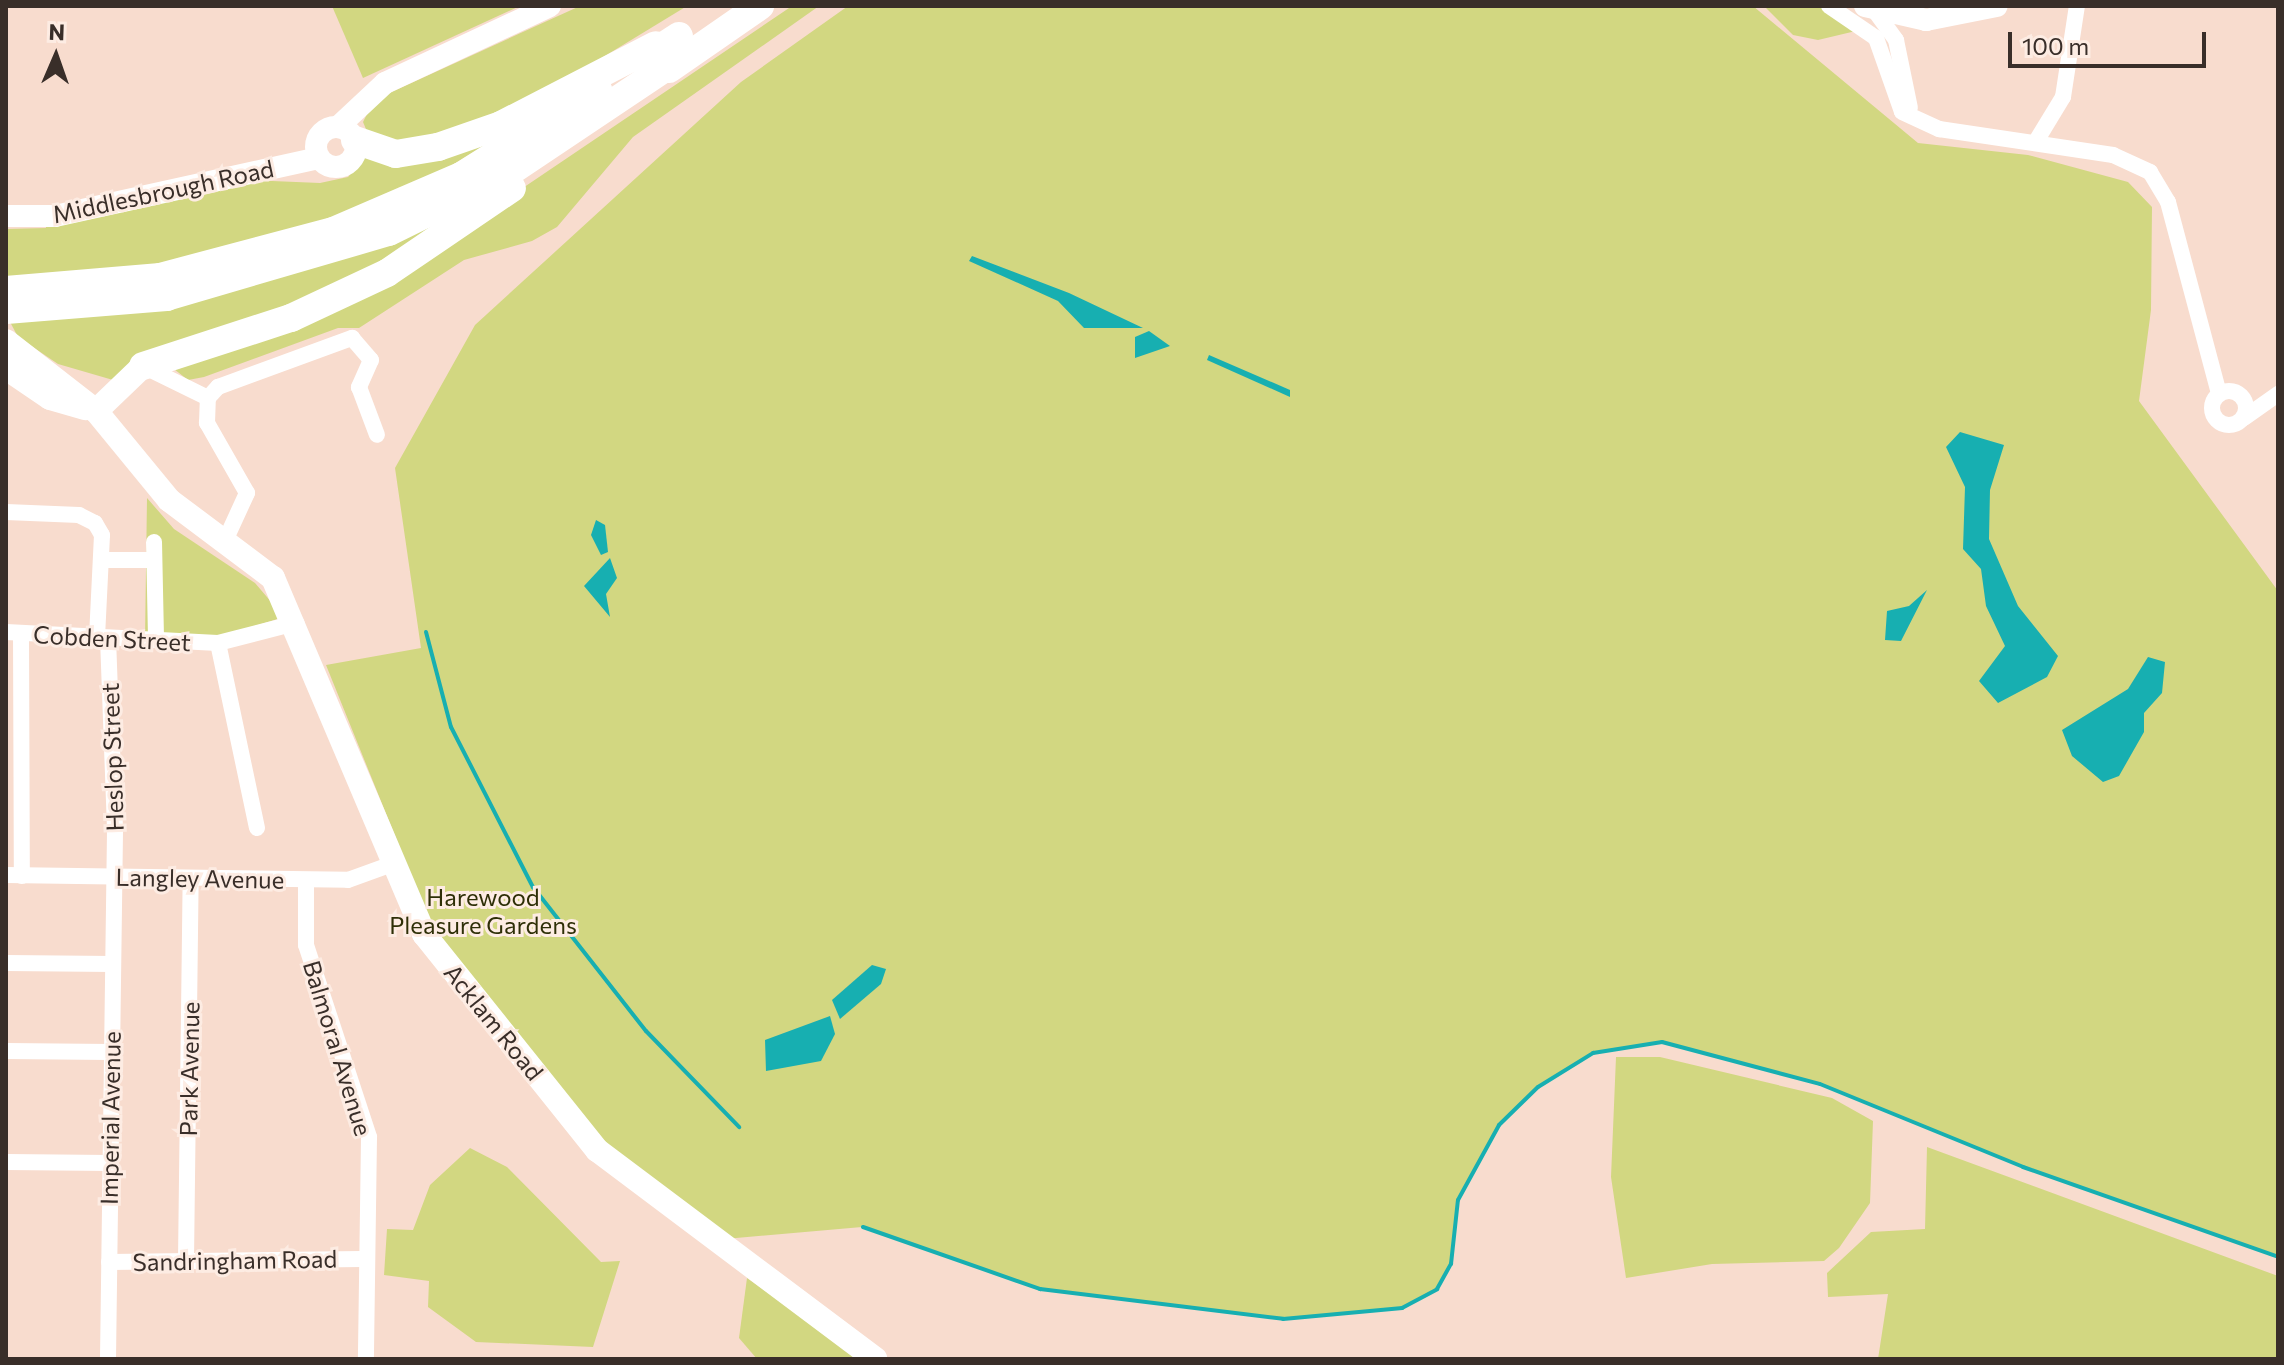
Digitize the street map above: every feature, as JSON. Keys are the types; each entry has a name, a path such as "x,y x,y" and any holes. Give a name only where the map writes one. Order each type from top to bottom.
{"highway":[{"path":"6,310 166,297 389,232 505,175 680,46 724,6"},
{"path":"347,133 396,154 438,147 501,125 680,46 760,6"},
{"path":"6,290 160,277 277,249 389,209 518,143 680,46"},
{"path":"143,366 291,318 387,273 637,99 680,46"}],"main road":[{"name":"Middlesbrough Road","path":"6,216 55,216 319,158 335,167 348,164 347,133 385,83 550,6"},
{"path":"1870,8 1943,20 1997,6"},
{"name":"Middlesbrough Road","path":"319,158 320,134 347,133"},
{"name":"Acklam Road","path":"6,341 96,411 169,500 273,578 296,623 392,864 424,934 597,1150 875,1359"},
{"path":"6,368 50,398 96,411 143,366"}],"street":[{"path":"1829,6 1876,38 1896,103 1917,119 2113,155 2159,184 2219,394 2212,406 2216,420 2229,426 2278,393"},
{"path":"2035,143 2063,97 2077,6"},
{"path":"1870,8 1896,40 1905,101 1917,119"},
{"path":"225,541 247,493 207,423 208,398 228,382 352,338 371,360 359,387 377,435"},
{"path":"143,366 208,398"},
{"path":"2219,394 2242,397 2278,393"},
{"path":"2242,397 2244,418"},
{"path":"6,512 27,513 28,494"},
{"name":"Heslop Street","path":"27,513 79,515 95,523 101,560 103,638 110,710 114,877"},
{"path":"154,542 156,640"},
{"path":"101,560 154,560"},
{"name":"Cobden Street","path":"13,632 218,643 296,623"},
{"path":"13,632 14,875"},
{"path":"218,643 257,828"},
{"name":"Langley Avenue","path":"14,875 348,880 392,864"},
{"name":"Imperial Avenue","path":"108,1359 114,877"},
{"name":"Park Avenue","path":"186,1260 191,878"},
{"name":"Balmoral Avenue","path":"306,880 306,945 369,1137 362,1259 366,1359"},
{"path":"6,963 113,964"},
{"path":"6,1051 111,1052"},
{"path":"6,1162 110,1163"},
{"name":"Sandringham Road","path":"109,1262 362,1259"}],"green space":[{"path":"332,6 520,6 363,78"},
{"path":"580,6 687,6 577,73 458,131 394,145 368,134 363,122 374,100"},
{"path":"792,6 819,6 633,137 557,227 532,241 464,260 359,328 338,328 204,377 188,380 165,362 213,349 505,200"},
{"name":"Harewood Pleasure Gardens","path":"848,6 1753,6 1918,143 2028,155 2128,182 2152,207 2151,310 2139,401 2278,591 2278,1257 2023,1167 1820,1084 1662,1042 1593,1053 1538,1087 1499,1125 1458,1200 1451,1264 1437,1289 1402,1308 1283,1319 1040,1289 862,1227 725,1239 602,1143 431,925 326,665 421,648 395,468 475,325 741,82"},
{"path":"1764,6 1822,6 1860,30 1818,40 1793,35"},
{"path":"539,112 402,196 216,258 6,280 6,229 46,228 45,222 251,180 320,183 348,177 367,155"},
{"path":"468,204 361,275 113,380 58,364 18,337 9,320"},
{"path":"147,498 174,529 255,583 284,617 225,635 145,639"},
{"path":"1616,1057 1660,1057 1832,1098 1873,1121 1870,1203 1839,1248 1824,1261 1712,1264 1626,1278 1611,1177"},
{"path":"1927,1147 2278,1276 2278,1359 1878,1359 1888,1294 1828,1297 1827,1273 1871,1232 1925,1229"},
{"path":"470,1148 507,1167 601,1262 620,1261 593,1347 476,1342 428,1307 429,1281 384,1275 387,1229 413,1230 430,1185"},
{"path":"747,1278 862,1359 757,1359 739,1338"}],"water":[{"path":"972,256 1069,293 1143,328 1084,328 1058,301 969,261"},
{"path":"1149,331 1170,346 1135,358 1135,337"},
{"path":"1209,355 1290,390 1290,397 1207,360"},
{"path":"1960,432 2004,445 1990,490 1989,539 2018,606 2058,656 2047,677 1998,703 1979,681 2005,646 1986,606 1981,569 1963,549 1965,487 1946,447"},
{"path":"596,520 605,525 608,552 601,555 591,535"},
{"path":"610,558 617,578 606,594 610,617 584,586"},
{"path":"1927,590 1901,641 1885,640 1887,611 1909,606"},
{"path":"2148,657 2165,662 2162,693 2144,713 2144,732 2119,776 2103,782 2072,756 2062,730 2128,689"},
{"path":"872,965 886,969 881,984 840,1019 832,1000"},
{"path":"830,1016 835,1034 821,1061 766,1071 765,1040"}],"waterway":[{"path":"426,632 451,727 533,887 646,1031 739,1127"},
{"path":"863,1227 1040,1289 1283,1319 1402,1308 1437,1289 1451,1264 1458,1200 1499,1125 1538,1087 1593,1053 1662,1042 1820,1084 2023,1167 2278,1257"}]}
